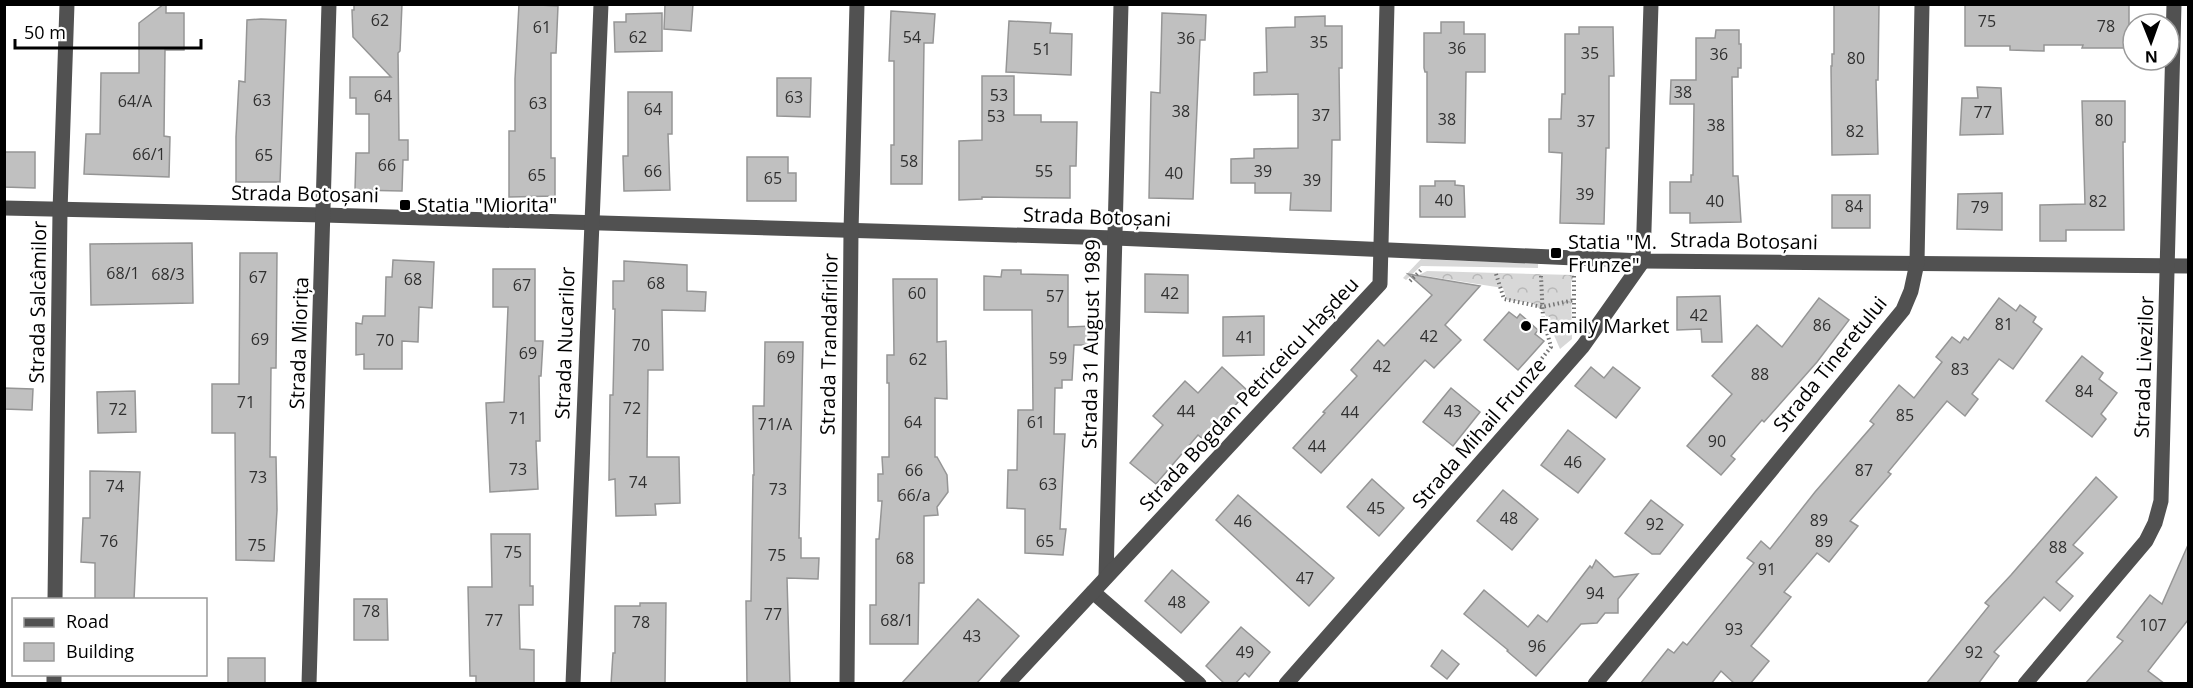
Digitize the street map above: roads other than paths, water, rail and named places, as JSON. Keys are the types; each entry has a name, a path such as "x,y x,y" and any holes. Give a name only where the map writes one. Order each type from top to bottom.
{"street":[{"name":"Strada Salcâmilor","path":"55,598 60,211 67,4"},
{"name":"Strada Miorița","path":"309,684 329,4"},
{"name":"Strada Nucarilor","path":"573,684 601,4"},
{"name":"Strada Trandafirilor","path":"847,684 851,231 857,4"},
{"name":"Strada 31 August 1989","path":"1106,577 1121,4"},
{"name":"Strada Bogdan Petriceicu Hașdeu","path":"1007,684 1380,284 1387,4"},
{"path":"1643,261 1651,4"},
{"name":"Strada Tineretului","path":"1595,684 1903,310 1911,291 1917,264 1922,4"},
{"name":"Strada Livezilor","path":"2025,684 2146,541 2156,524 2161,501 2174,4"},
{"name":"Strada Botoșani","path":"4,208 1115,237 1643,261 2188,266"},
{"name":"Strada Mihail Frunze","path":"1286,684 1583,346 1643,261"},
{"path":"1093,592 1199,684"}],"place":[{"name":"Statia \"Miorita\"","path":"405,205"},
{"name":"Statia \"M. Frunze\"","path":"1556,253"},
{"name":"Family Market","path":"1526,326"}]}
